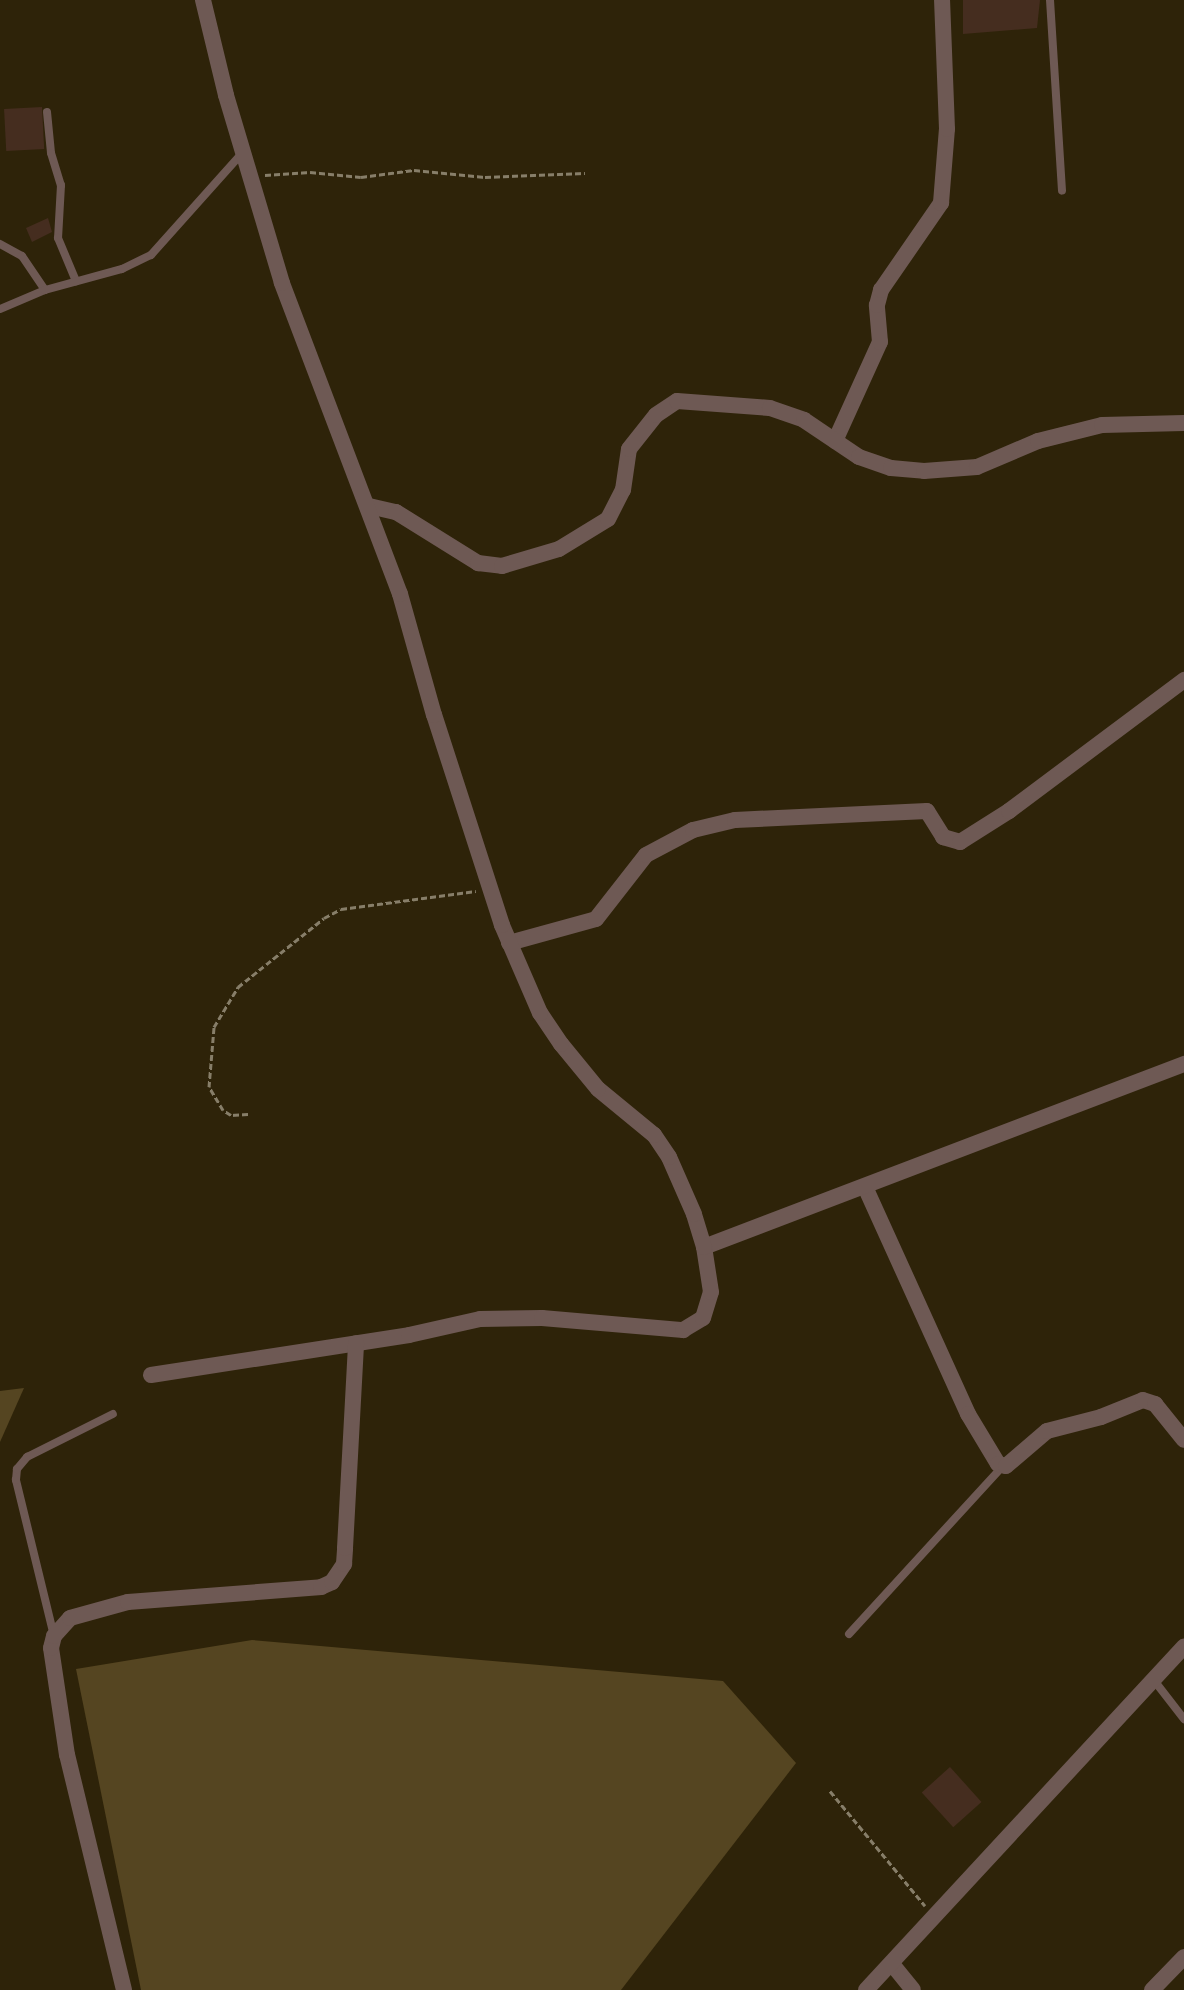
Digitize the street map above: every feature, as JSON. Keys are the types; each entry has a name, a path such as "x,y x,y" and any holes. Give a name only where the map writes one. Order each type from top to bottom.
{"street":[{"path":"151,1375 506,1317 683,1330 703,1318 709,1305 704,1247 669,1158 654,1135 598,1089 561,1044 540,1013 509,943 434,715 411,625 369,506 286,293 243,151 203,0"},
{"path":"835,441 880,342 877,305 881,290 941,203 947,129 942,0"},
{"path":"369,506 396,512 478,563 502,567 559,549 608,519 623,490 629,449 646,426 671,403 770,408 804,420 859,457 891,468 950,472 977,467 1038,441 1102,425 1184,423"},
{"path":"509,943 596,919 646,855 693,830 735,820 927,811 943,837 960,842 1009,811 1184,680"},
{"path":"704,1247 866,1189 1184,1064"},
{"path":"866,1189 968,1414 1002,1467 1047,1431 1095,1419 1143,1400 1155,1404 1184,1440"},
{"path":"124,1990 67,1755 51,1648 54,1636 70,1618 128,1602 321,1587 332,1582 344,1564 356,1343"},
{"path":"866,1990 1184,1646"},
{"path":"1152,1990 1184,1957"},
{"path":"892,1964 913,1990"}],"lane":[{"path":"1050,0 1062,192"},
{"path":"47,112 51,153 61,185 58,238 76,281"},
{"path":"0,309 45,290 122,269 151,255 243,151"},
{"path":"0,244 22,255 45,290"},
{"path":"54,1636 16,1480 17,1468 27,1457 113,1414"},
{"path":"849,1634 1002,1467"},
{"path":"1153,1679 1184,1719"}],"path":[{"path":"252,176 310,172 361,177 414,170 485,177 585,172"},
{"path":"248,1114 231,1115 223,1110 209,1087 214,1027 238,987 324,918 341,909 490,890"},
{"path":"830,1791 933,1916"}],"shaded area":[{"path":"24,1388 0,1442 0,1391"},
{"path":"252,1640 723,1681 796,1763 621,1990 141,1990 76,1669"}],"building":[{"path":"963,0 1040,0 1037,28 963,34"},
{"path":"42,107 44,149 6,151 4,109"},
{"path":"48,218 52,232 32,242 26,228"},
{"path":"950,1767 981,1802 953,1827 922,1792"}]}
